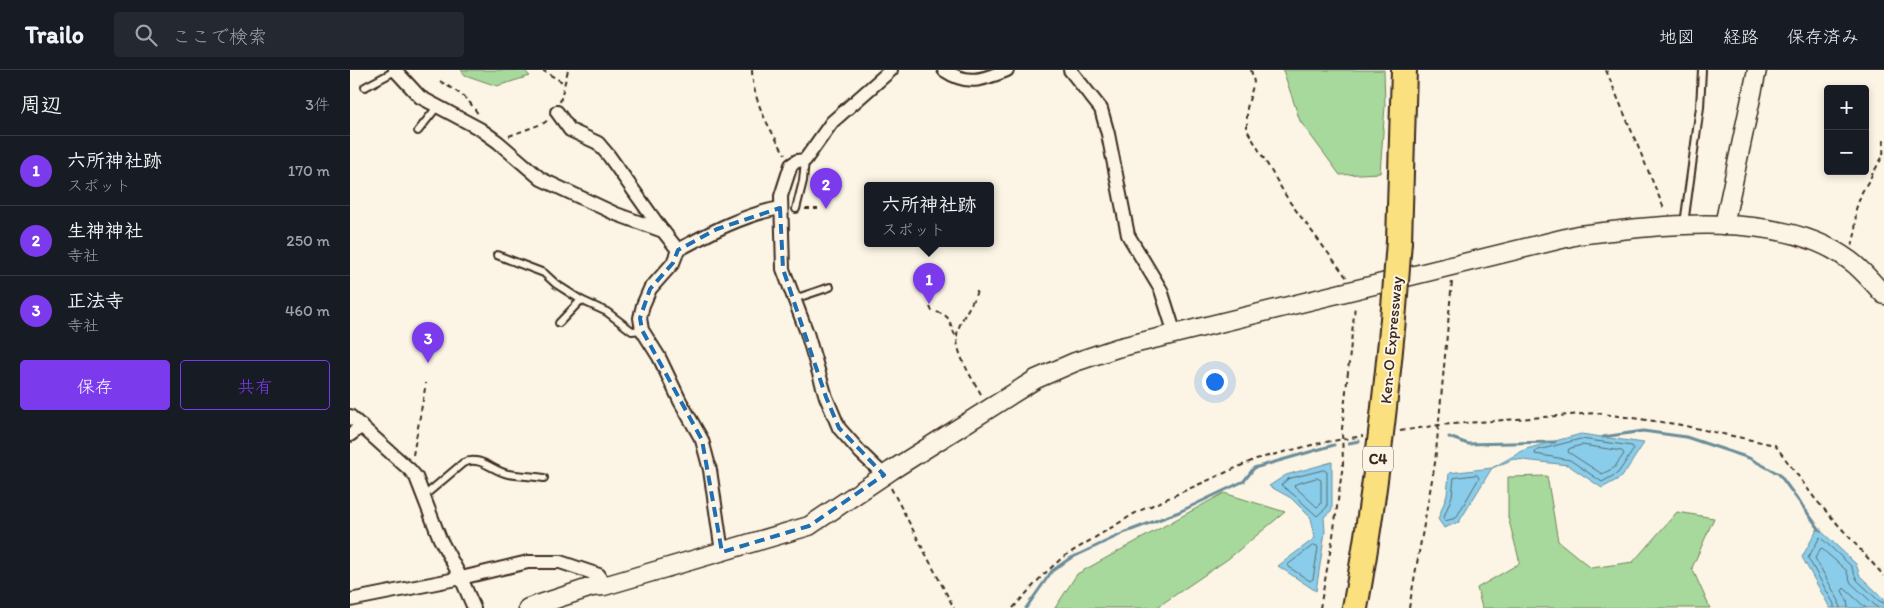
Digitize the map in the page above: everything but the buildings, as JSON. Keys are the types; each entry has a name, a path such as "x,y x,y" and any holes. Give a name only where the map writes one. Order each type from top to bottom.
{"highway":[{"name":"Ken-O Expressway","path":"1354,608 1369,530 1383,425 1394,308 1399,241 1404,70"}],"street":[{"path":"884,475 839,428 826,397 807,333 782,270 780,208 781,196 791,165 797,161 805,160 832,122 891,70"},
{"path":"944,70 952,76 973,81 985,79 1006,70"},
{"path":"1070,70 1101,109 1108,134 1128,235 1161,290 1175,334"},
{"path":"1724,225 1757,70"},
{"path":"395,71 420,97 480,129 542,180 616,214 663,231"},
{"path":"557,112 570,130 598,143 649,214 678,250"},
{"path":"722,552 710,470 702,440 642,330 640,318 650,289 673,263 678,250 717,229 763,211 780,208"},
{"path":"528,608 592,587 604,586 809,526 884,475 1036,379 1075,362 1118,348 1578,235 1641,227 1724,225 1788,233 1821,243 1849,260 1884,294"},
{"path":"350,416 416,477 440,539 461,578 474,608"},
{"path":"350,435 362,426"},
{"path":"350,600 461,578 528,562 560,562 598,575 604,586"}],"lane":[{"path":"1678,226 1700,107 1702,70"},
{"path":"365,87 395,71"},
{"path":"418,130 436,107"},
{"path":"796,209 803,181 805,160"},
{"path":"496,256 544,273 556,284 581,300 607,312 632,331 642,330"},
{"path":"794,299 830,287"},
{"path":"559,323 581,300"},
{"path":"424,496 469,460 481,461 506,474 544,478"}],"path":[{"path":"542,70 564,83"},
{"path":"498,142 520,131 544,123 557,112 568,70"},
{"path":"752,70 752,85 765,122 791,165"},
{"path":"1250,70 1254,82 1246,118 1247,130 1289,201 1341,268 1354,290 1355,303 1342,439 1343,464 1320,608"},
{"path":"1606,70 1678,226"},
{"path":"440,81 462,94 472,104 478,115 480,129"},
{"path":"1849,260 1855,234 1856,209 1862,192 1883,156 1884,138"},
{"path":"1409,608 1436,463 1453,266"},
{"path":"977,291 958,330 957,338 960,354 966,369 989,409"},
{"path":"930,307 932,311 944,314 950,319 950,328 957,338"},
{"path":"410,470 426,383"},
{"path":"1400,431 1439,425 1596,413 1676,424 1775,446 1816,500 1884,576"},
{"path":"1013,608 1043,575 1063,557 1137,512 1256,459 1342,439 1371,435"},
{"path":"884,475 954,608"}],"highlighted area":[{"path":"780,208 783,269 826,397 839,428 884,475 809,526 722,552 702,440 642,330 640,318 650,289 673,263 678,250 717,229"}],"green space":[{"path":"461,70 524,70 530,76 497,86 465,75"},
{"path":"1283,70 1384,70 1385,106 1380,173 1340,175 1300,121"},
{"path":"1547,476 1558,541 1591,568 1633,562 1677,512 1714,518 1692,568 1710,608 1482,608 1477,588 1520,563 1508,517 1508,477"},
{"path":"1224,493 1285,512 1228,559 1156,608 1055,608 1077,574"}],"water":[{"path":"1581,434 1644,443 1622,477 1602,488 1568,465 1514,459 1492,468 1526,449"},
{"path":"1332,462 1332,510 1324,517 1325,532 1316,591 1278,566 1315,538 1311,518 1291,498 1269,486 1286,475"},
{"path":"1492,468 1459,522 1444,528 1438,519 1447,495 1449,473"},
{"path":"1818,528 1856,564 1860,576 1884,599 1884,608 1830,608 1802,557"}],"waterway":[{"path":"1603,437 1643,431 1686,437 1749,458 1779,474 1820,530"},
{"path":"1449,437 1468,444 1555,442"},
{"path":"1349,443 1359,441"},
{"path":"1026,608 1052,571 1069,559 1126,532 1179,512 1244,481 1254,468 1334,445"}],"place":[{"name":"生神神社","path":"826,209"},
{"name":"六所神社跡","path":"929,304"},
{"name":"正法寺","path":"428,363"}]}
